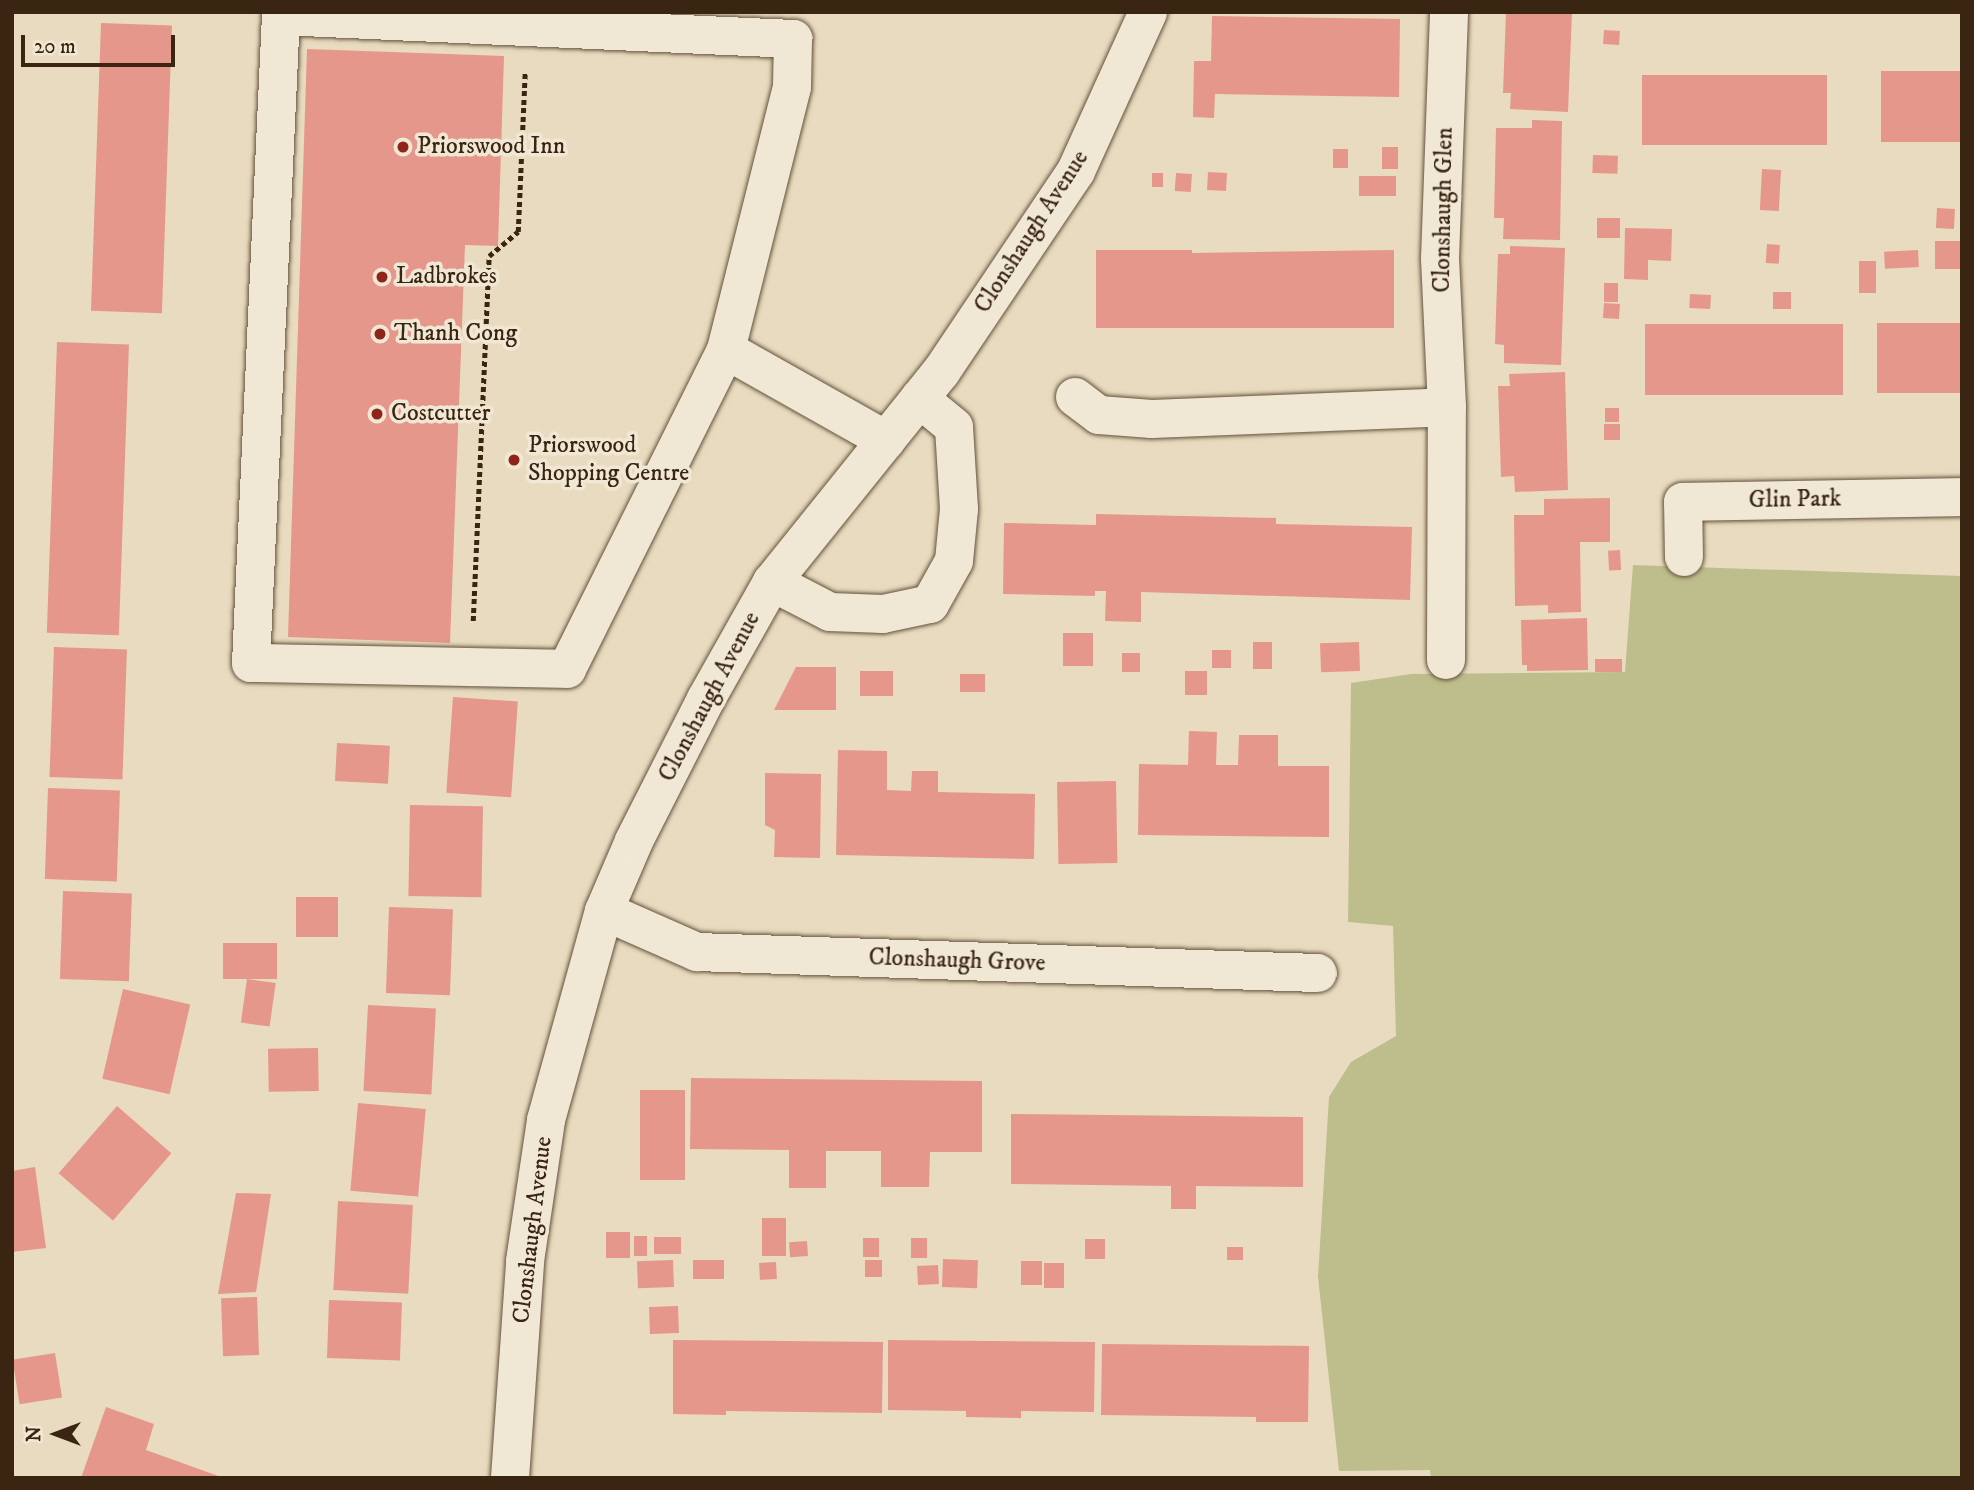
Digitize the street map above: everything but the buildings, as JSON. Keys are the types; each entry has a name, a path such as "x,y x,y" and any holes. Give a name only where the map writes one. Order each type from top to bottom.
{"street":[{"name":"Clonshaugh Avenue","path":"510,1478 525,1261 546,1120 604,911 634,841 700,711 772,582 941,372 1076,171 1148,12"},
{"name":"Clonshaugh Glen","path":"1446,660 1447,407 1440,260 1449,12"},
{"path":"281,16 793,39 792,87 726,350 567,669 251,663 281,16"},
{"path":"726,350 886,440"},
{"path":"1075,397 1099,415 1152,419 1447,407"},
{"path":"772,582 830,612 883,614 930,604 954,561 959,509 954,427 919,398"},
{"name":"Glin Park","path":"1684,557 1683,502 1962,497"},
{"name":"Clonshaugh Grove","path":"604,911 697,952 1318,973"}],"path":[{"path":"471,667 489,256 518,232 527,27"}],"green space":[{"path":"1633,565 1962,576 1962,1478 1431,1478 1430,1470 1339,1471 1318,1277 1329,1097 1351,1062 1396,1036 1393,926 1348,922 1351,683 1411,674 1625,672"}],"place":[{"name":"Priorswood Inn","path":"403,147"},
{"name":"Ladbrokes","path":"382,277"},
{"name":"Thanh Cong","path":"380,334"},
{"name":"Costcutter","path":"377,414"},
{"name":"Priorswood Shopping Centre","path":"514,460"}]}
